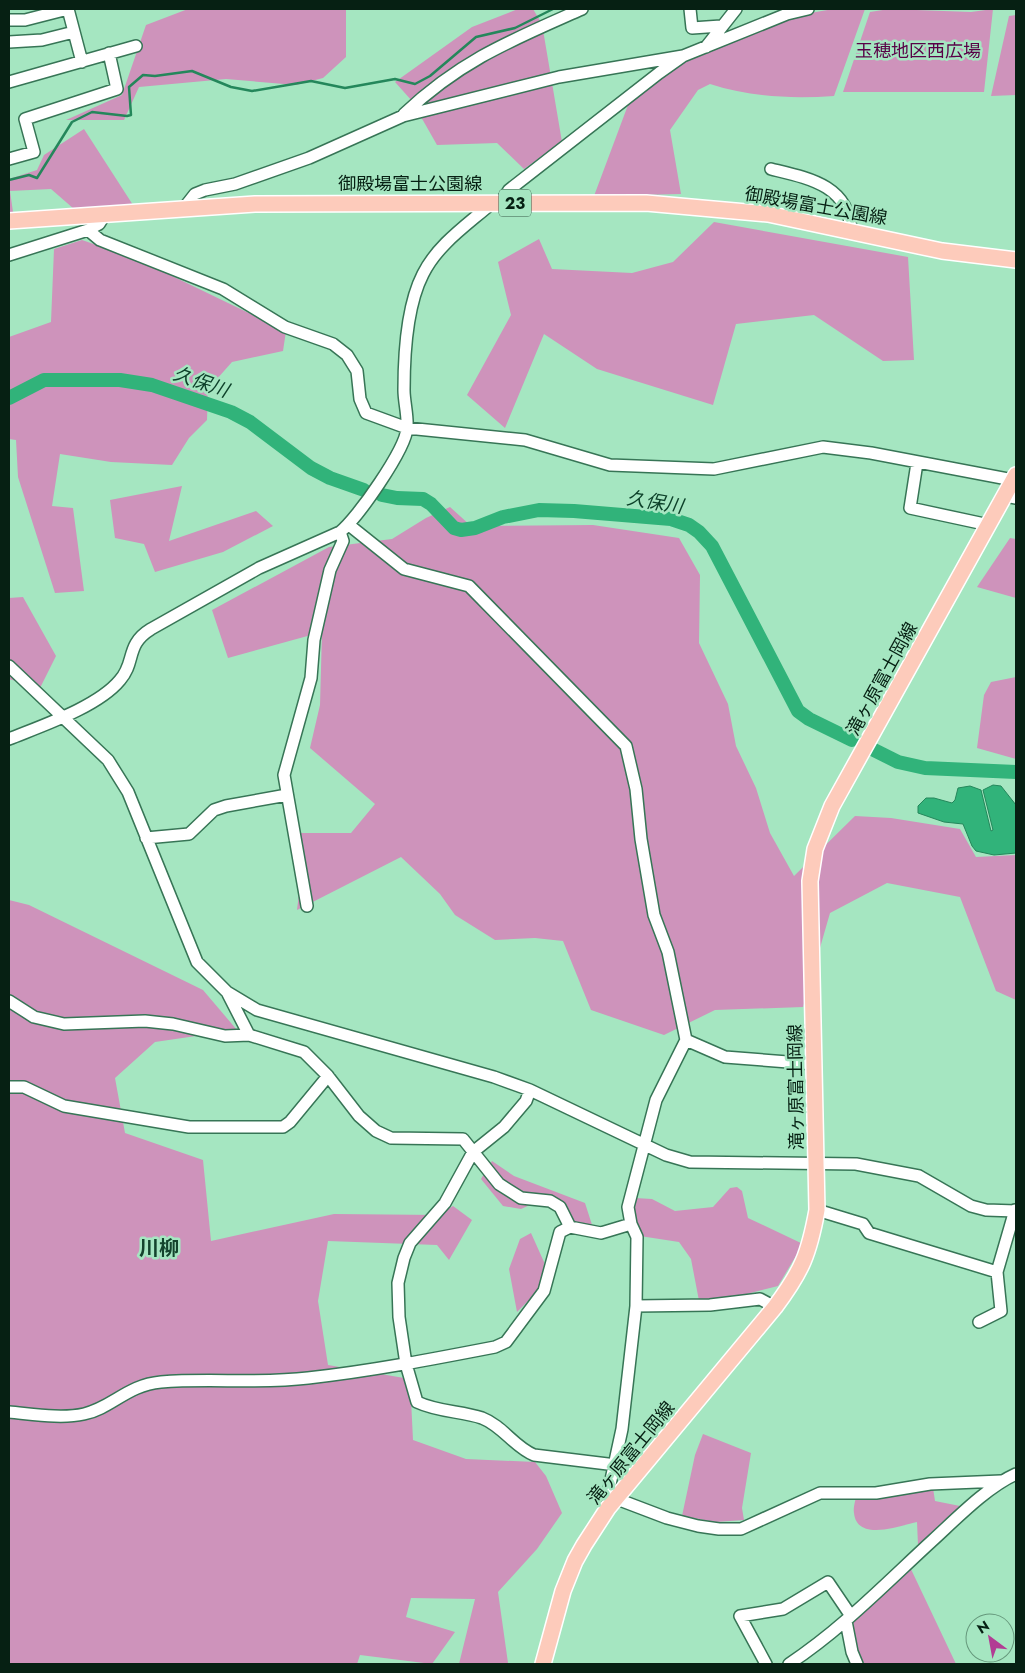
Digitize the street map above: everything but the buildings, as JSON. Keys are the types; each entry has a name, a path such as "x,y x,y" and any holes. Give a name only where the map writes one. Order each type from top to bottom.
{"main road":[{"name":"御殿場富士公園線","path":"9,221 184,208 311,203 674,205 768,214 942,251 1016,260"},
{"name":"滝ヶ原富士岡線","path":"547,1660 563,1591 574,1561 613,1503 775,1307 797,1277 805,1261 817,1210 810,881 819,836 832,806 988,525 1011,497 1015,478"}],"street":[{"path":"9,20 25,20 68,9 82,62"},
{"path":"403,116 434,87 461,67 492,49 582,9"},
{"path":"690,9 692,28 722,26"},
{"path":"706,47 736,9"},
{"path":"184,208 187,202 200,192 235,184 309,158 403,116 559,77 683,56 786,11 808,9"},
{"path":"9,42 42,40 74,32"},
{"path":"9,82 136,46"},
{"path":"9,159 34,152 25,118 117,89 109,53"},
{"path":"9,739 63,716 103,696 121,679 139,636 259,568 344,529 380,481 402,442 407,428 404,390 408,326 422,274 440,248 497,203 509,190 683,56"},
{"path":"771,169 811,178 824,185 844,205 850,216 851,231"},
{"path":"9,255 88,230 99,224 106,213"},
{"path":"88,230 100,240 223,289 285,327 333,344 347,355 357,371 360,399 366,413 407,428 525,440 596,462 632,467 714,470 823,447 871,453 917,463 1015,478"},
{"path":"917,463 910,508 988,525"},
{"path":"308,906 284,775 311,678 314,640 330,570 343,541 344,529"},
{"path":"344,529 404,569 469,586 626,746 636,789 641,839 654,915 668,952 686,1040 656,1100 628,1207 631,1224 637,1237 636,1306 616,1465 609,1489 613,1503 698,1526 719,1529 741,1528 820,1493 876,1494 930,1484 1001,1481"},
{"path":"9,666 108,760 128,792 197,962 227,992 257,1010 494,1077 530,1090 666,1155 690,1162 856,1164 908,1172 933,1183 971,1206 986,1210 1015,1210 997,1272 1001,1311 979,1322"},
{"path":"146,838 189,834 214,810 226,806 287,795"},
{"path":"227,992 249,1035"},
{"path":"9,1001 34,1017 64,1024 145,1021 173,1024 225,1036 249,1035 304,1052 328,1076 359,1116 376,1131 390,1138 463,1139 500,1184 521,1198 550,1201 560,1207 570,1227"},
{"path":"686,1040 725,1057 814,1064"},
{"path":"9,1086 24,1087 64,1106 189,1127 283,1127 290,1122 328,1076"},
{"path":"530,1090 526,1101 504,1127 473,1152 445,1203 410,1243 404,1258 398,1284 399,1317 406,1364 417,1402 431,1408 483,1419 502,1430 524,1451 534,1455 616,1465"},
{"path":"817,1210 863,1224 869,1233 997,1272"},
{"path":"9,1412 38,1415 84,1414 142,1385 161,1382 261,1381 308,1378 406,1364 495,1347 506,1342 544,1291 560,1232 570,1227 601,1233 631,1224"},
{"path":"636,1306 673,1307 760,1300 775,1307"},
{"path":"789,1664 848,1618 952,1521 1001,1481 1016,1474"},
{"path":"766,1664 740,1616 783,1609 828,1582 848,1618 852,1652 857,1664"}],"green space":[{"path":"188,9 346,9 346,57 323,78 296,85 226,79 139,87 124,120 66,120 122,95 146,25"},
{"path":"518,9 533,9 542,24 562,142 524,169 497,143 437,145 412,101 395,82 472,27"},
{"path":"833,9 865,9 834,96 771,96 740,92 710,84 698,90 670,130 681,194 594,196 628,105 661,77 695,53 805,14"},
{"name":"玉穂地区西広場","path":"889,9 971,12 993,9 984,92 843,92 870,12"},
{"path":"1016,15 1016,95 991,96 1009,16"},
{"path":"84,129 133,205 74,209 51,189 10,191 13,212 9,212 9,179 37,170 44,155"},
{"path":"714,222 908,257 914,360 883,361 814,315 736,324 713,405 597,369 544,334 505,428 467,395 511,315 498,262 539,239 552,269 632,273 673,262"},
{"path":"82,240 137,259 286,331 283,351 232,362 208,389 207,420 189,438 172,465 111,462 60,454 52,506 73,508 84,591 55,593 18,477 16,440 9,439 9,337 51,322 54,249"},
{"path":"182,486 169,541 256,511 273,526 223,552 155,572 144,544 115,538 110,500"},
{"path":"450,507 471,526 593,525 679,538 700,575 699,643 728,704 736,746 756,788 770,833 794,876 855,816 891,818 960,829 976,857 1016,855 1016,1000 996,991 960,897 887,883 830,913 803,1007 715,1010 664,1035 591,1010 563,941 535,938 495,940 455,915 440,894 401,857 297,910 302,869 290,833 351,833 375,804 310,748 320,705 322,632 228,658 212,610 329,547 392,539 426,518"},
{"path":"1010,538 1016,539 1016,598 977,587"},
{"path":"23,597 56,656 40,688 9,679 9,598"},
{"path":"1016,677 1016,759 977,748 984,695 991,682"},
{"path":"9,900 29,905 203,990 237,1030 155,1042 115,1078 125,1133 203,1160 211,1241 334,1214 439,1215 453,1206 472,1220 449,1260 437,1245 328,1241 318,1301 328,1365 410,1379 413,1440 466,1459 535,1462 546,1476 562,1513 537,1549 498,1592 508,1663 459,1664 475,1599 411,1598 406,1617 455,1632 432,1664 360,1655 357,1664 9,1664"},
{"path":"492,1161 514,1176 585,1203 593,1228 573,1224 541,1200 521,1209 503,1206 481,1179"},
{"path":"737,1187 742,1191 748,1218 803,1244 778,1286 700,1306 691,1259 679,1242 640,1236 631,1223 635,1198 652,1199 675,1211 713,1207 730,1188"},
{"path":"531,1233 544,1262 543,1286 517,1312 509,1269 520,1239"},
{"path":"703,1434 751,1453 742,1508 744,1520 716,1522 682,1516 695,1455"},
{"path":"933,1488 935,1501 960,1506 918,1545 917,1522 890,1529 871,1530 857,1522 854,1511 856,1497"},
{"path":"909,1565 956,1664 865,1664 856,1653 853,1620"}],"shaded area":[{"path":"993,785 1001,786 1016,805 1016,853 994,855 976,851 963,824 944,822 918,813 918,806 926,798 934,798 952,803 955,800 958,788 970,786 981,790 991,831 993,830 983,790"}],"waterway":[{"path":"9,180 29,175 37,178 72,122 92,112 131,115 129,87 143,75 155,76 192,71 231,87 252,91 311,81 345,88 395,79 415,84 430,76 476,37 515,28 553,9"},
{"name":"久保川","path":"9,398 44,380 120,380 152,385 231,412 250,422 311,468 330,478 364,490"},
{"name":"久保川","path":"382,495 397,498 423,499 431,504 454,528 461,530 475,528 503,517 539,510 671,519 689,525 699,532 712,546 798,711 809,719 852,740"},
{"name":"久保川","path":"874,750 898,762 925,768 1016,772"}],"district":[{"name":"川柳","path":"159,1248"}]}
